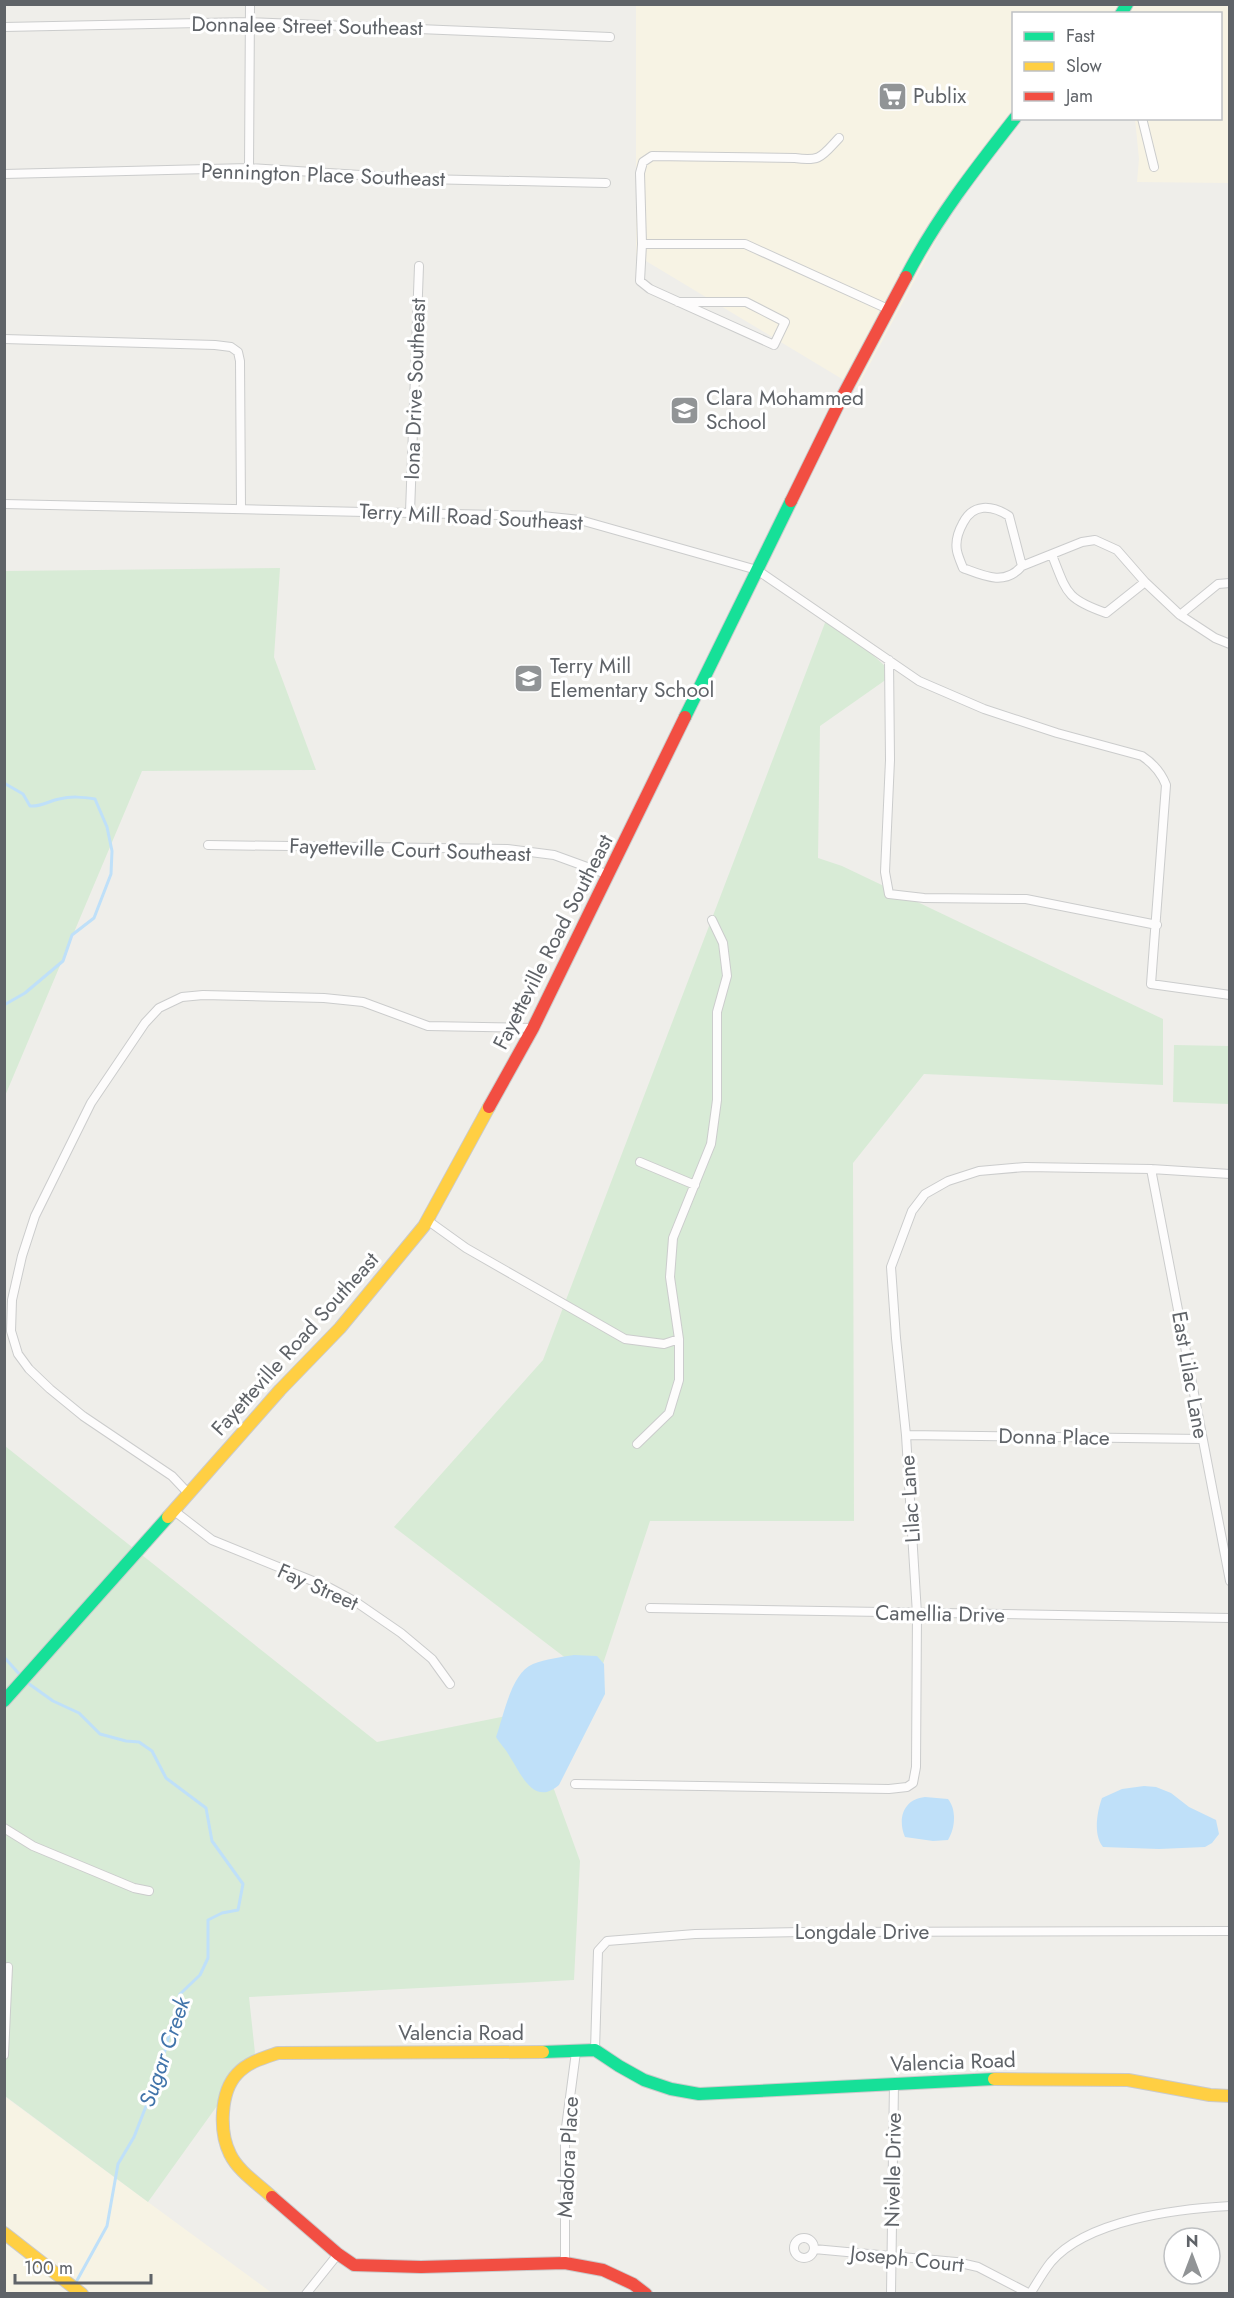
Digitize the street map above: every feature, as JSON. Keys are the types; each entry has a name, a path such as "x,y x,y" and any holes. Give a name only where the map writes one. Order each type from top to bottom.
{"street":[{"path":"249,168 250,4"},
{"name":"Donnalee Street Southeast","path":"4,27 249,22 610,37"},
{"name":"Fayetteville Road Southeast","path":"4,1701 173,1509 339,1328 396,1261 427,1220 533,1028 841,399 888,309 925,240 968,178 1013,120"},
{"path":"1142,120 1154,167"},
{"path":"678,302 746,302 785,322 774,345 650,290 640,280 642,244 640,173 643,162 652,156 795,158 813,161 839,138"},
{"name":"Pennington Place Southeast","path":"4,174 249,168 423,179 606,183"},
{"path":"642,244 745,244 888,309"},
{"name":"Iona Drive Southeast","path":"410,512 418,266"},
{"path":"4,339 231,347 238,352 240,361 241,508"},
{"name":"Terry Mill Road Southeast","path":"4,504 542,516 580,520 757,570 919,681 984,709 1057,733 1142,756 1152,763 1166,785 1151,984 1230,995"},
{"path":"1022,566 1009,516 1001,510 981,507 967,514 958,533 957,549 963,568 998,579 1016,573 1022,566 1082,542 1095,540 1117,550 1145,582 1180,615 1215,638 1230,644"},
{"path":"1052,555 1072,598 1106,613 1145,582"},
{"path":"1180,615 1218,585 1230,583"},
{"path":"889,660 890,759 885,872 889,894 924,898 1026,899 1157,925"},
{"name":"Fayetteville Court Southeast","path":"208,845 507,849 554,855 609,875"},
{"path":"637,1444 669,1413 679,1380 679,1339 670,1278 673,1239 711,1144 717,1100 717,1012 727,976 723,944 712,920"},
{"path":"188,1493 172,1476 83,1416 50,1389 29,1369 18,1354 11,1331 12,1300 22,1256 35,1216 91,1103 145,1023 159,1008 182,997 203,994 324,998 363,1002 428,1026 533,1028"},
{"path":"640,1162 695,1185"},
{"name":"Lilac Lane","path":"575,1784 889,1789 907,1787 913,1783 916,1767 917,1614 906,1435 891,1267 912,1211 925,1194 948,1181 979,1171 1026,1167 1151,1169 1230,1174"},
{"name":"East Lilac Lane","path":"1151,1169 1230,1581"},
{"path":"427,1220 466,1248 625,1339 664,1344 679,1339"},
{"name":"Donna Place","path":"906,1435 1201,1439"},
{"name":"Fay Street","path":"173,1509 212,1540 330,1588 356,1602 401,1633 432,1659 450,1684"},
{"name":"Camellia Drive","path":"650,1608 1230,1618"},
{"path":"4,1828 33,1846 86,1866 134,1888 149,1891"},
{"name":"Longdale Drive","path":"595,2050 598,1952 607,1941 695,1934 802,1932 1230,1931"},
{"path":"4,2055 8,1967"},
{"name":"Valencia Road","path":"646,2294 633,2284 603,2270 565,2263 368,2267 354,2265 338,2254 248,2176 230,2155 225,2141 223,2114 229,2084 238,2072 255,2060 278,2053 576,2052 595,2050 620,2067 658,2086 678,2092 699,2094 967,2079 1128,2080 1210,2095 1230,2096"},
{"name":"Madora Place","path":"565,2263 565,2135 576,2052"},
{"name":"Nivelle Drive","path":"891,2294 894,2083"},
{"path":"1030,2294 1052,2261 1081,2238 1122,2222 1190,2210 1230,2206"},
{"path":"4,2233 82,2294"},
{"name":"Joseph Court","path":"814,2249 956,2262 978,2267 1030,2294"},
{"path":"306,2294 338,2254"}],"shaded area":[{"path":"636,5 1229,5 1229,183 1137,182 1139,159 1135,120 1222,120 1222,12 1012,12 1013,120 970,177 857,388 636,255"},
{"path":"4,2096 118,2180 272,2293 5,2293"}],"green space":[{"path":"280,568 274,657 316,770 142,771 5,1096 5,571"},
{"path":"828,615 894,674 820,726 818,858 842,866 1163,1019 1163,1085 924,1074 853,1163 854,1521 650,1521 597,1682 394,1527 543,1360"},
{"path":"1174,1045 1229,1046 1229,1104 1173,1102"},
{"path":"5,1446 377,1742 526,1712 580,1861 574,1980 249,1997 255,2053 148,2202 5,2096"}],"water":[{"path":"574,1655 597,1656 604,1664 605,1694 559,1785 550,1791 542,1792 529,1786 496,1737 509,1696 525,1669 543,1661"},
{"path":"1156,1787 1171,1793 1189,1807 1216,1820 1219,1834 1212,1843 1205,1847 1159,1849 1103,1847 1097,1830 1097,1816 1102,1798 1122,1789"},
{"path":"925,1797 948,1799 951,1803 954,1819 948,1840 933,1841 905,1837 902,1823 904,1811 912,1801"}],"waterway":[{"name":"Sugar Creek","path":"4,783 23,794 30,806 38,806 68,797 95,799 107,827 112,851 111,874 94,918 72,935 63,961 25,993 4,1005"},
{"name":"Sugar Creek","path":"4,1657 21,1676"},
{"name":"Sugar Creek","path":"25,1681 53,1701 79,1713 100,1734 139,1742 152,1751 166,1778 206,1808 212,1841 243,1884 238,1910 222,1913 208,1920 208,1958 200,1975 180,1994 159,2073 134,2137 118,2164 107,2226 75,2284"}],"traffic: fast":[{"path":"1122,12 1127,4"},
{"path":"906,277 943,215 1013,120"},
{"path":"685,717 791,501"},
{"path":"4,1701 168,1517"},
{"path":"543,2052 595,2050 644,2080 671,2089 699,2094 994,2079"}],"traffic: slow":[{"path":"168,1517 280,1390 340,1328 424,1226 489,1107"},
{"path":"272,2197 238,2166 230,2154 224,2135 223,2112 227,2091 237,2074 251,2063 278,2053 543,2052"},
{"path":"994,2079 1128,2080 1210,2095 1230,2096"},
{"path":"4,2233 82,2294"}],"traffic: jam":[{"path":"791,501 841,399 906,277"},
{"path":"489,1107 533,1028 685,717"},
{"path":"272,2197 354,2265 421,2267 565,2263 603,2270 633,2284 646,2294"}],"place":[{"name":"Publix","path":"892,96"},
{"name":"Clara Mohammed School","path":"685,410"},
{"name":"Terry Mill Elementary School","path":"529,678"}]}
